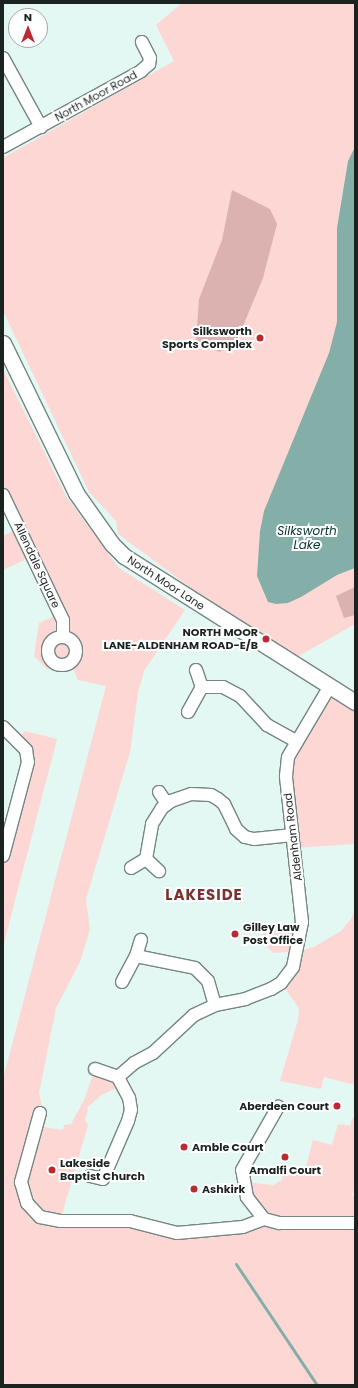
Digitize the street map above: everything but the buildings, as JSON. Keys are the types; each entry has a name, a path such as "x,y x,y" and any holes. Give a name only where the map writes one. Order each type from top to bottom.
{"street":[{"name":"North Moor Road","path":"3,147 141,71 149,64 150,58 142,42"},
{"path":"3,58 41,127"},
{"name":"North Moor Lane","path":"3,343 76,493 112,544 130,560 355,702"},
{"name":"Allendale Square","path":"3,495 63,620 63,637"},
{"path":"188,712 202,687 196,670"},
{"path":"202,687 212,685 232,691 267,725 296,742"},
{"name":"Aldenham Road","path":"215,1005 245,999 271,989 280,983 293,967 301,938 302,922 286,776 288,757 330,686"},
{"path":"3,727 26,750 28,762 8,817 3,856"},
{"path":"159,792 167,804"},
{"path":"146,859 152,824 167,804 191,794 211,795 224,804 236,829 245,837 254,839 292,835"},
{"path":"130,868 146,859"},
{"path":"146,859 159,870"},
{"path":"122,982 136,956 141,940"},
{"path":"118,1077 134,1063 153,1053 194,1015 215,1005 208,981 195,968 136,956"},
{"path":"90,1176 106,1184 131,1110 129,1098 118,1077 95,1069"},
{"path":"278,1107 242,1170 247,1197 264,1218 279,1223 355,1223"},
{"path":"40,1113 21,1182 27,1203 40,1217 60,1221 130,1221 177,1233 243,1227 264,1218"}],"shaded area":[{"name":"Silksworth Sports Complex","path":"182,3 355,3 355,624 290,661 118,534 116,521 89,492 3,311 3,158 174,61 156,25"},
{"path":"232,190 270,209 277,224 263,278 236,343 219,352 196,340 199,299 222,240"},
{"path":"3,369 66,496 119,568 185,610 144,671 138,693 130,752 86,899 90,929 80,962 56,1008 39,1093 42,1106 37,1126 63,1130 64,1125 71,1124 84,1100 95,1069 123,1085 101,1095 87,1108 88,1110 85,1120 88,1125 60,1221 130,1221 177,1233 264,1219 244,1182 273,1185 282,1180 283,1175 290,1176 293,1167 305,1170 313,1140 332,1145 338,1124 350,1126 352,1118 355,1118 355,1186 352,1196 355,1196 355,1385 3,1385 3,1079 106,686 78,680 72,666 64,669 47,669 34,656 39,623 59,614 33,556 3,570 3,536 19,528 3,495"},
{"path":"355,587 355,615 344,618 336,596"},
{"path":"330,686 355,702 355,844 294,848 286,776 296,741"},
{"path":"25,731 57,739 3,947 3,856 28,762 18,739"},
{"path":"355,909 355,1085 324,1077 321,1089 280,1081 298,1020 299,1008 281,983 298,951 273,953 262,941 262,935 267,928 276,924 302,922 299,951 314,947 341,931 351,919"}],"water":[{"name":"Silksworth Lake","path":"355,147 355,568 337,575 301,597 288,603 276,604 268,602 257,576 260,531 264,511 329,353 337,322 337,228 348,161"}],"waterway":[{"path":"236,1264 317,1385"}],"place":[{"name":"Silksworth Sports Complex","path":"260,338"},
{"name":"NORTH MOOR LANE-ALDENHAM ROAD-E/B","path":"266,639"},
{"name":"Gilley Law Post Office","path":"235,934"},
{"name":"Aberdeen Court","path":"337,1106"},
{"name":"Amble Court","path":"184,1147"},
{"name":"Amalfi Court","path":"285,1157"},
{"name":"Lakeside Baptist Church","path":"52,1170"},
{"name":"Ashkirk","path":"194,1189"}],"district":[{"name":"LAKESIDE","path":"204,895"}]}
